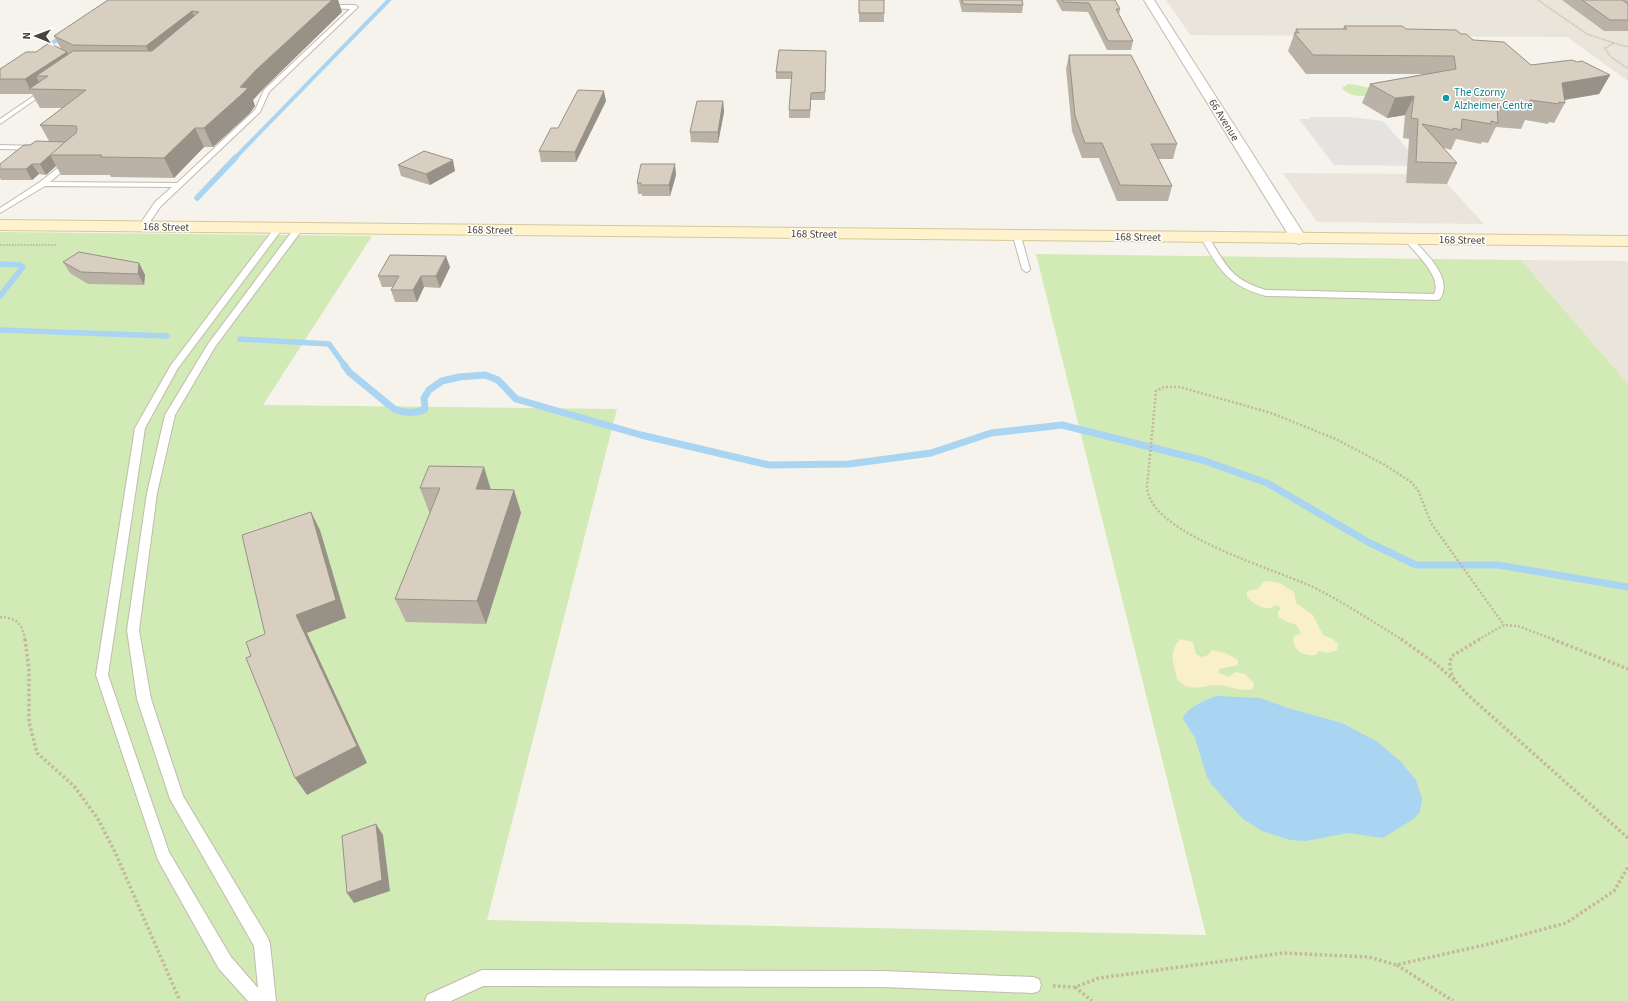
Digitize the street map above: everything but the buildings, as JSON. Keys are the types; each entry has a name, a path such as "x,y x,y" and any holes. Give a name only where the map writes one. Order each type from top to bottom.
{"main road":[{"name":"168 Street","path":"0,225 1299,239 1628,241"}],"street":[{"name":"66 Avenue","path":"1149,0 1299,239"}],"lane":[{"path":"142,226 158,204 258,111 266,91 355,6 315,6"},
{"path":"0,122 50,87"},
{"path":"0,147 45,148"},
{"path":"0,211 43,184 77,154"},
{"path":"43,184 180,184"},
{"path":"259,1001 224,962 163,855 102,674 140,428 174,367 279,228"},
{"path":"268,1001 262,944 177,799 144,699 133,630 152,493 170,415 211,346 299,228"},
{"path":"1017,236 1026,269"},
{"path":"1205,238 1227,274 1247,289 1266,293 1437,297 1440,294 1441,284 1434,270 1408,239"},
{"path":"434,1001 482,978 882,979 1033,985"}],"path":[{"path":"1538,0 1587,34 1628,47"},
{"path":"1614,43 1605,48 1610,56 1628,69"},
{"path":"1504,625 1432,523 1418,490 1411,482 1386,465 1336,440 1271,413 1170,386 1160,388 1156,391 1152,417 1147,490 1150,498 1162,515 1178,527 1222,552 1295,578 1319,590 1426,654 1455,680 1468,695 1628,838"},
{"path":"0,617 13,618 20,624 24,634 29,670 29,722 37,753 74,786 98,819 115,852 180,1001"},
{"path":"1455,680 1448,669 1452,656 1504,625 1518,626 1628,669"},
{"path":"1396,965 1489,944 1566,923 1614,891 1628,867"},
{"path":"1092,1001 1075,987 1099,978 1283,952 1369,957 1396,965 1454,1001"}],"shaded area":[{"path":"1166,0 1628,0 1628,81 1567,37 1190,35"},
{"path":"1309,117 1351,117 1383,121 1422,166 1334,165 1299,119 1311,119"},
{"path":"1283,173 1438,174 1484,224 1317,222"},
{"path":"1521,260 1628,261 1628,384"}],"green space":[{"path":"1348,84 1369,88 1369,95 1358,96 1347,93 1342,88"},
{"path":"0,232 372,236 263,405 617,409 487,920 1206,935 1036,254 1521,260 1628,384 1628,1001 0,1001"}],"sand":[{"path":"1267,581 1280,583 1294,592 1296,603 1313,615 1323,635 1333,639 1338,644 1337,650 1328,653 1319,651 1316,655 1308,655 1297,650 1293,638 1296,635 1301,634 1299,629 1295,624 1285,621 1278,616 1278,611 1281,609 1279,606 1275,605 1270,608 1264,608 1254,603 1247,597 1247,591 1258,589 1263,582"},
{"path":"1180,639 1193,642 1196,654 1201,657 1208,655 1212,650 1226,653 1238,660 1238,665 1219,669 1219,673 1229,677 1235,672 1245,674 1254,683 1253,689 1239,689 1219,685 1194,688 1184,685 1177,678 1173,659 1174,650"}],"water":[{"path":"1217,696 1260,698 1291,709 1342,723 1378,742 1401,762 1416,780 1422,799 1420,812 1415,818 1383,838 1348,833 1306,841 1290,840 1262,831 1243,819 1212,785 1207,777 1195,738 1183,719 1191,708"}],"waterway":[{"path":"235,158 389,0"},
{"path":"43,49 63,36"},
{"path":"197,198 236,157"},
{"path":"0,264 20,265 23,267 0,296"},
{"path":"0,330 167,336"},
{"path":"240,339 329,344 345,366"},
{"path":"344,365 349,372 394,409 402,411 413,412 425,409 424,398 429,390 442,381 459,377 485,375 498,380 516,399 641,435 769,465 849,464 931,453 991,433 1062,425 1202,460 1267,483 1368,542 1416,565 1498,565 1628,587"}],"place":[{"name":"The Czorny Alzheimer Centre","path":"1446,98"}]}
